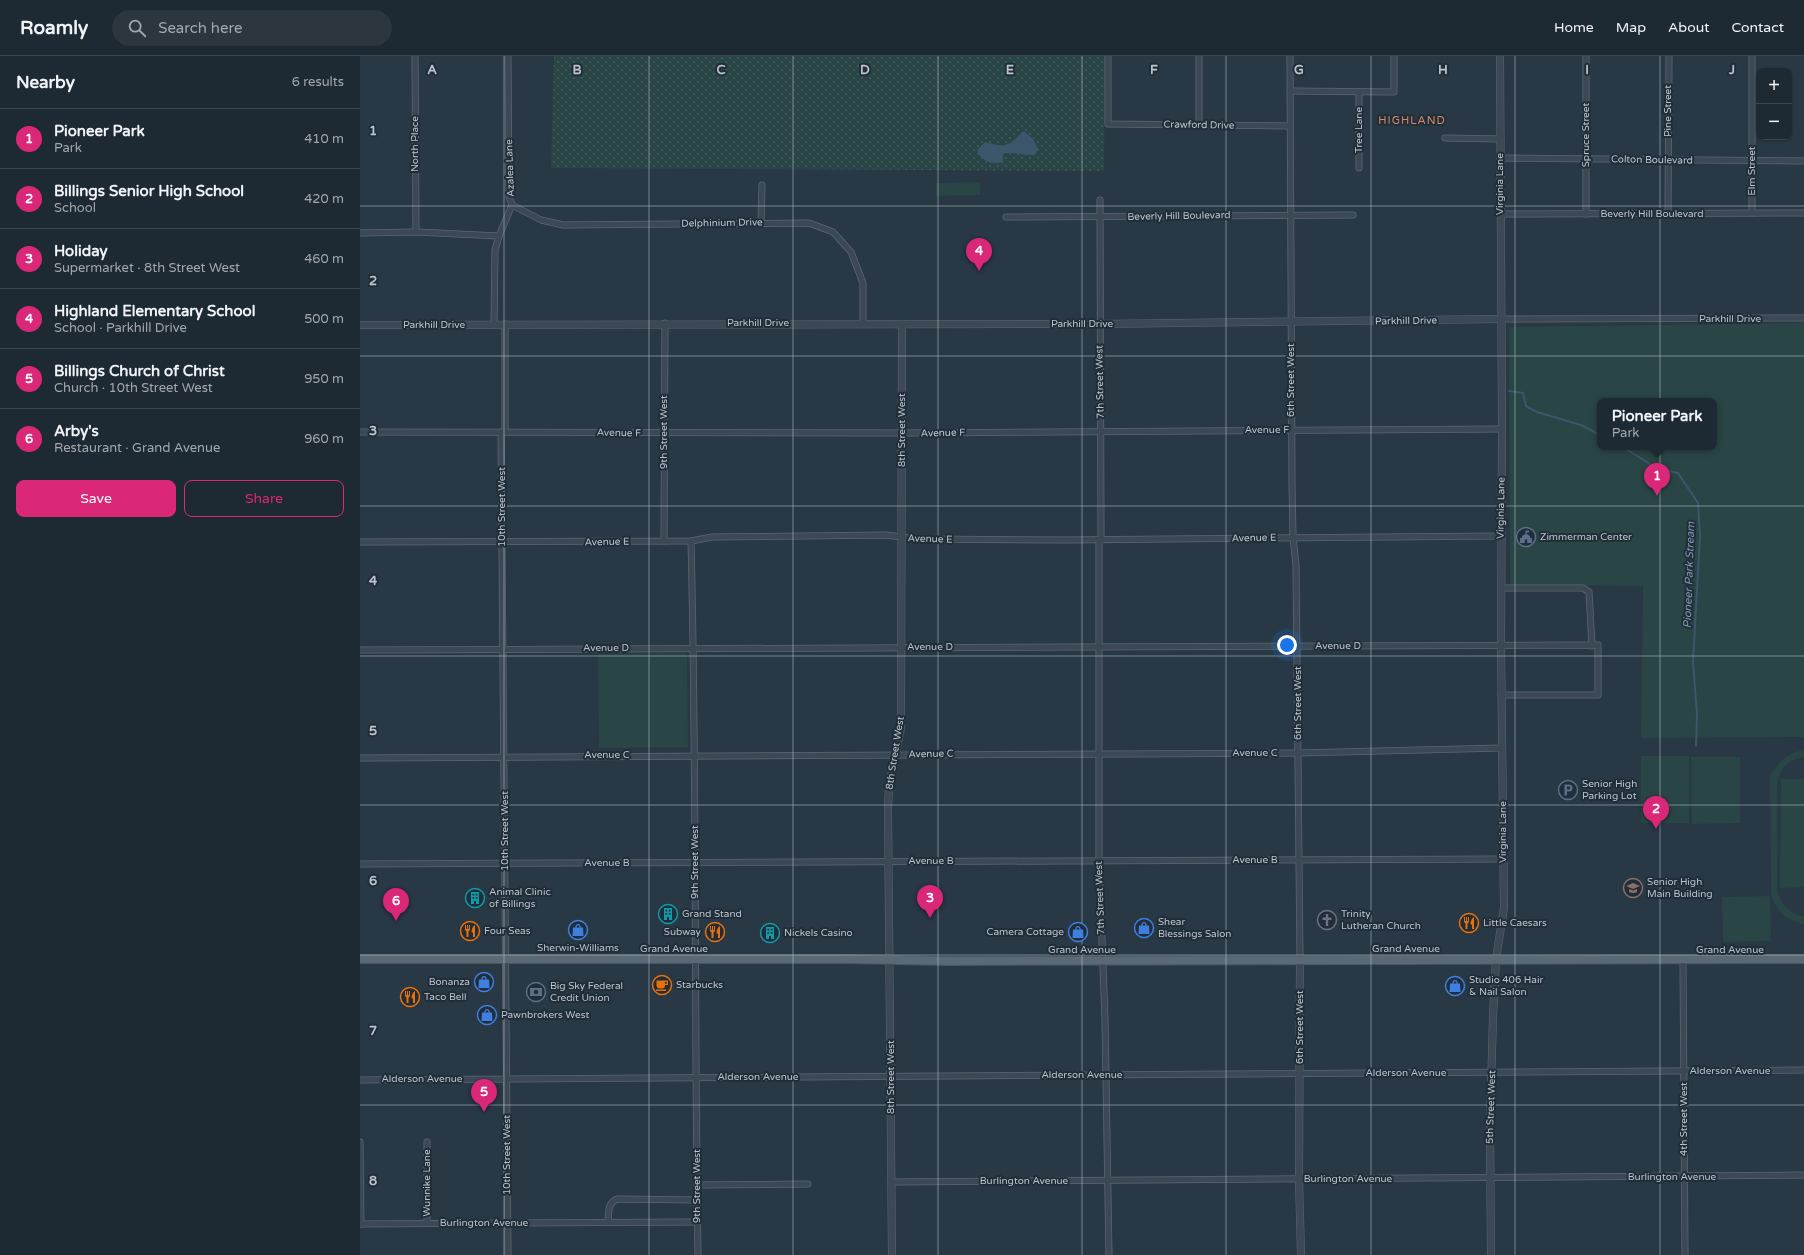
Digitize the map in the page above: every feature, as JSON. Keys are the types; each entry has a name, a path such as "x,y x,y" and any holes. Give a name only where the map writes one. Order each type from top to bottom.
{"main road":[{"name":"Grand Avenue","path":"360,958 950,961 1804,959"}],"street":[{"name":"North Place","path":"415,56 416,232"},
{"name":"Azalea Lane","path":"494,324 495,250 499,236 512,205 509,197 508,56"},
{"name":"Crawford Drive","path":"1108,56 1108,124 1290,126"},
{"path":"1199,56 1199,124"},
{"name":"6th Street West","path":"1290,56 1293,537 1296,566 1298,646 1300,960 1299,1179 1301,1255"},
{"path":"1290,91 1394,92 1394,56"},
{"name":"Virginia Lane","path":"1496,959 1504,908 1501,695 1502,429 1500,56"},
{"name":"Spruce Street","path":"1586,56 1586,214"},
{"name":"Pine Street","path":"1668,214 1669,56"},
{"name":"Elm Street","path":"1752,56 1752,213"},
{"name":"Tree Lane","path":"1359,92 1359,168"},
{"path":"1445,138 1500,139"},
{"name":"Colton Boulevard","path":"1500,158 1804,161"},
{"path":"761,222 762,185"},
{"name":"7th Street West","path":"1100,200 1099,324 1101,431 1098,752 1099,861 1106,1075 1109,1255"},
{"name":"Delphinium Drive","path":"512,205 541,220 563,225 809,222 833,232 851,252 861,273 863,283 863,323"},
{"name":"Beverly Hill Boulevard","path":"1500,214 1804,213"},
{"name":"Beverly Hill Boulevard","path":"1006,217 1353,215"},
{"path":"360,233 416,232 499,236"},
{"name":"Parkhill Drive","path":"360,325 665,323 1099,324 1291,323 1501,319 1804,318"},
{"name":"9th Street West","path":"664,541 665,323"},
{"name":"10th Street West","path":"505,324 502,543 508,1255"},
{"name":"8th Street West","path":"892,1255 891,972 888,960 888,861 889,786 901,728 902,324"},
{"name":"Avenue F","path":"360,432 902,434 1101,431 1502,429"},
{"name":"Avenue E","path":"360,542 502,543 691,541 712,538 886,535 917,539 1100,540 1501,536"},
{"name":"9th Street West","path":"691,541 695,755 695,959 698,1255"},
{"path":"1501,588 1583,588 1589,592 1595,646 1598,694 1501,695"},
{"name":"Avenue D","path":"360,650 503,648 1595,646"},
{"name":"Avenue C","path":"360,758 1098,752 1298,753 1502,748"},
{"name":"Avenue B","path":"360,864 1503,859"},
{"name":"5th Street West","path":"1491,1255 1490,1125 1496,959"},
{"name":"4th Street West","path":"1683,960 1685,1255"},
{"name":"Alderson Avenue","path":"360,1080 1804,1070"},
{"path":"360,1142 360,1224"},
{"name":"Wunnike Lane","path":"427,1142 427,1223"},
{"name":"Burlington Avenue","path":"892,1182 1804,1175"},
{"path":"697,1185 808,1184"},
{"path":"608,1222 609,1206 612,1201 617,1199 697,1200"},
{"name":"Burlington Avenue","path":"360,1224 697,1222"}],"green space":[{"path":"554,56 1105,56 1104,171 551,168"},
{"path":"980,182 980,195 936,196 936,183"},
{"path":"1804,323 1804,737 1641,738 1643,586 1510,585 1509,327"},
{"path":"687,653 688,747 599,748 598,654"},
{"path":"1804,750 1804,757 1794,760 1786,765 1780,773 1777,783 1777,890 1786,908 1794,913 1804,916 1804,924 1802,924 1791,920 1782,914 1771,894 1770,778 1771,772 1774,772 1782,760 1790,754"},
{"path":"1641,756 1689,756 1689,823 1641,823"},
{"path":"1691,757 1740,757 1740,823 1692,824"},
{"path":"1781,779 1804,779 1804,887 1780,888"},
{"path":"1770,896 1771,941 1723,942 1722,897"}],"water":[{"path":"1022,132 1025,132 1033,139 1038,149 1035,155 1006,153 1003,154 1003,162 993,163 986,161 978,154 978,149 985,142 997,145 1010,143"}],"waterway":[{"name":"Pioneer Park Stream","path":"1509,391 1523,393 1526,406 1537,412 1581,425 1597,433"},
{"name":"Pioneer Park Stream","path":"1628,450 1656,468 1678,473 1698,503 1700,536 1693,662 1697,715 1696,746"}],"place":[{"name":"Highland Elementary School","path":"979,271"},
{"name":"Pioneer Park","path":"1657,496"},
{"name":"Zimmerman Center","path":"1526,537"},
{"name":"Senior High Parking Lot","path":"1568,790"},
{"name":"Billings Senior High School","path":"1656,829"},
{"name":"Senior High Main Building","path":"1633,888"},
{"name":"Animal Clinic of Billings","path":"475,898"},
{"name":"Grand Stand","path":"668,914"},
{"name":"Holiday","path":"930,918"},
{"name":"Trinity Lutheran Church","path":"1327,920"},
{"name":"Arby's","path":"396,921"},
{"name":"Little Caesars","path":"1469,923"},
{"name":"Shear Blessings Salon","path":"1144,928"},
{"name":"Sherwin-Williams","path":"578,930"},
{"name":"Four Seas","path":"470,931"},
{"name":"Subway","path":"715,932"},
{"name":"Camera Cottage","path":"1078,932"},
{"name":"Nickels Casino","path":"770,933"},
{"name":"Bonanza","path":"484,982"},
{"name":"Starbucks","path":"662,985"},
{"name":"Studio 406 Hair & Nail Salon","path":"1455,986"},
{"name":"Big Sky Federal Credit Union","path":"536,992"},
{"name":"Taco Bell","path":"410,997"},
{"name":"Pawnbrokers West","path":"487,1015"},
{"name":"Billings Church of Christ","path":"484,1112"}],"district":[{"name":"HIGHLAND","path":"1412,120"}]}
